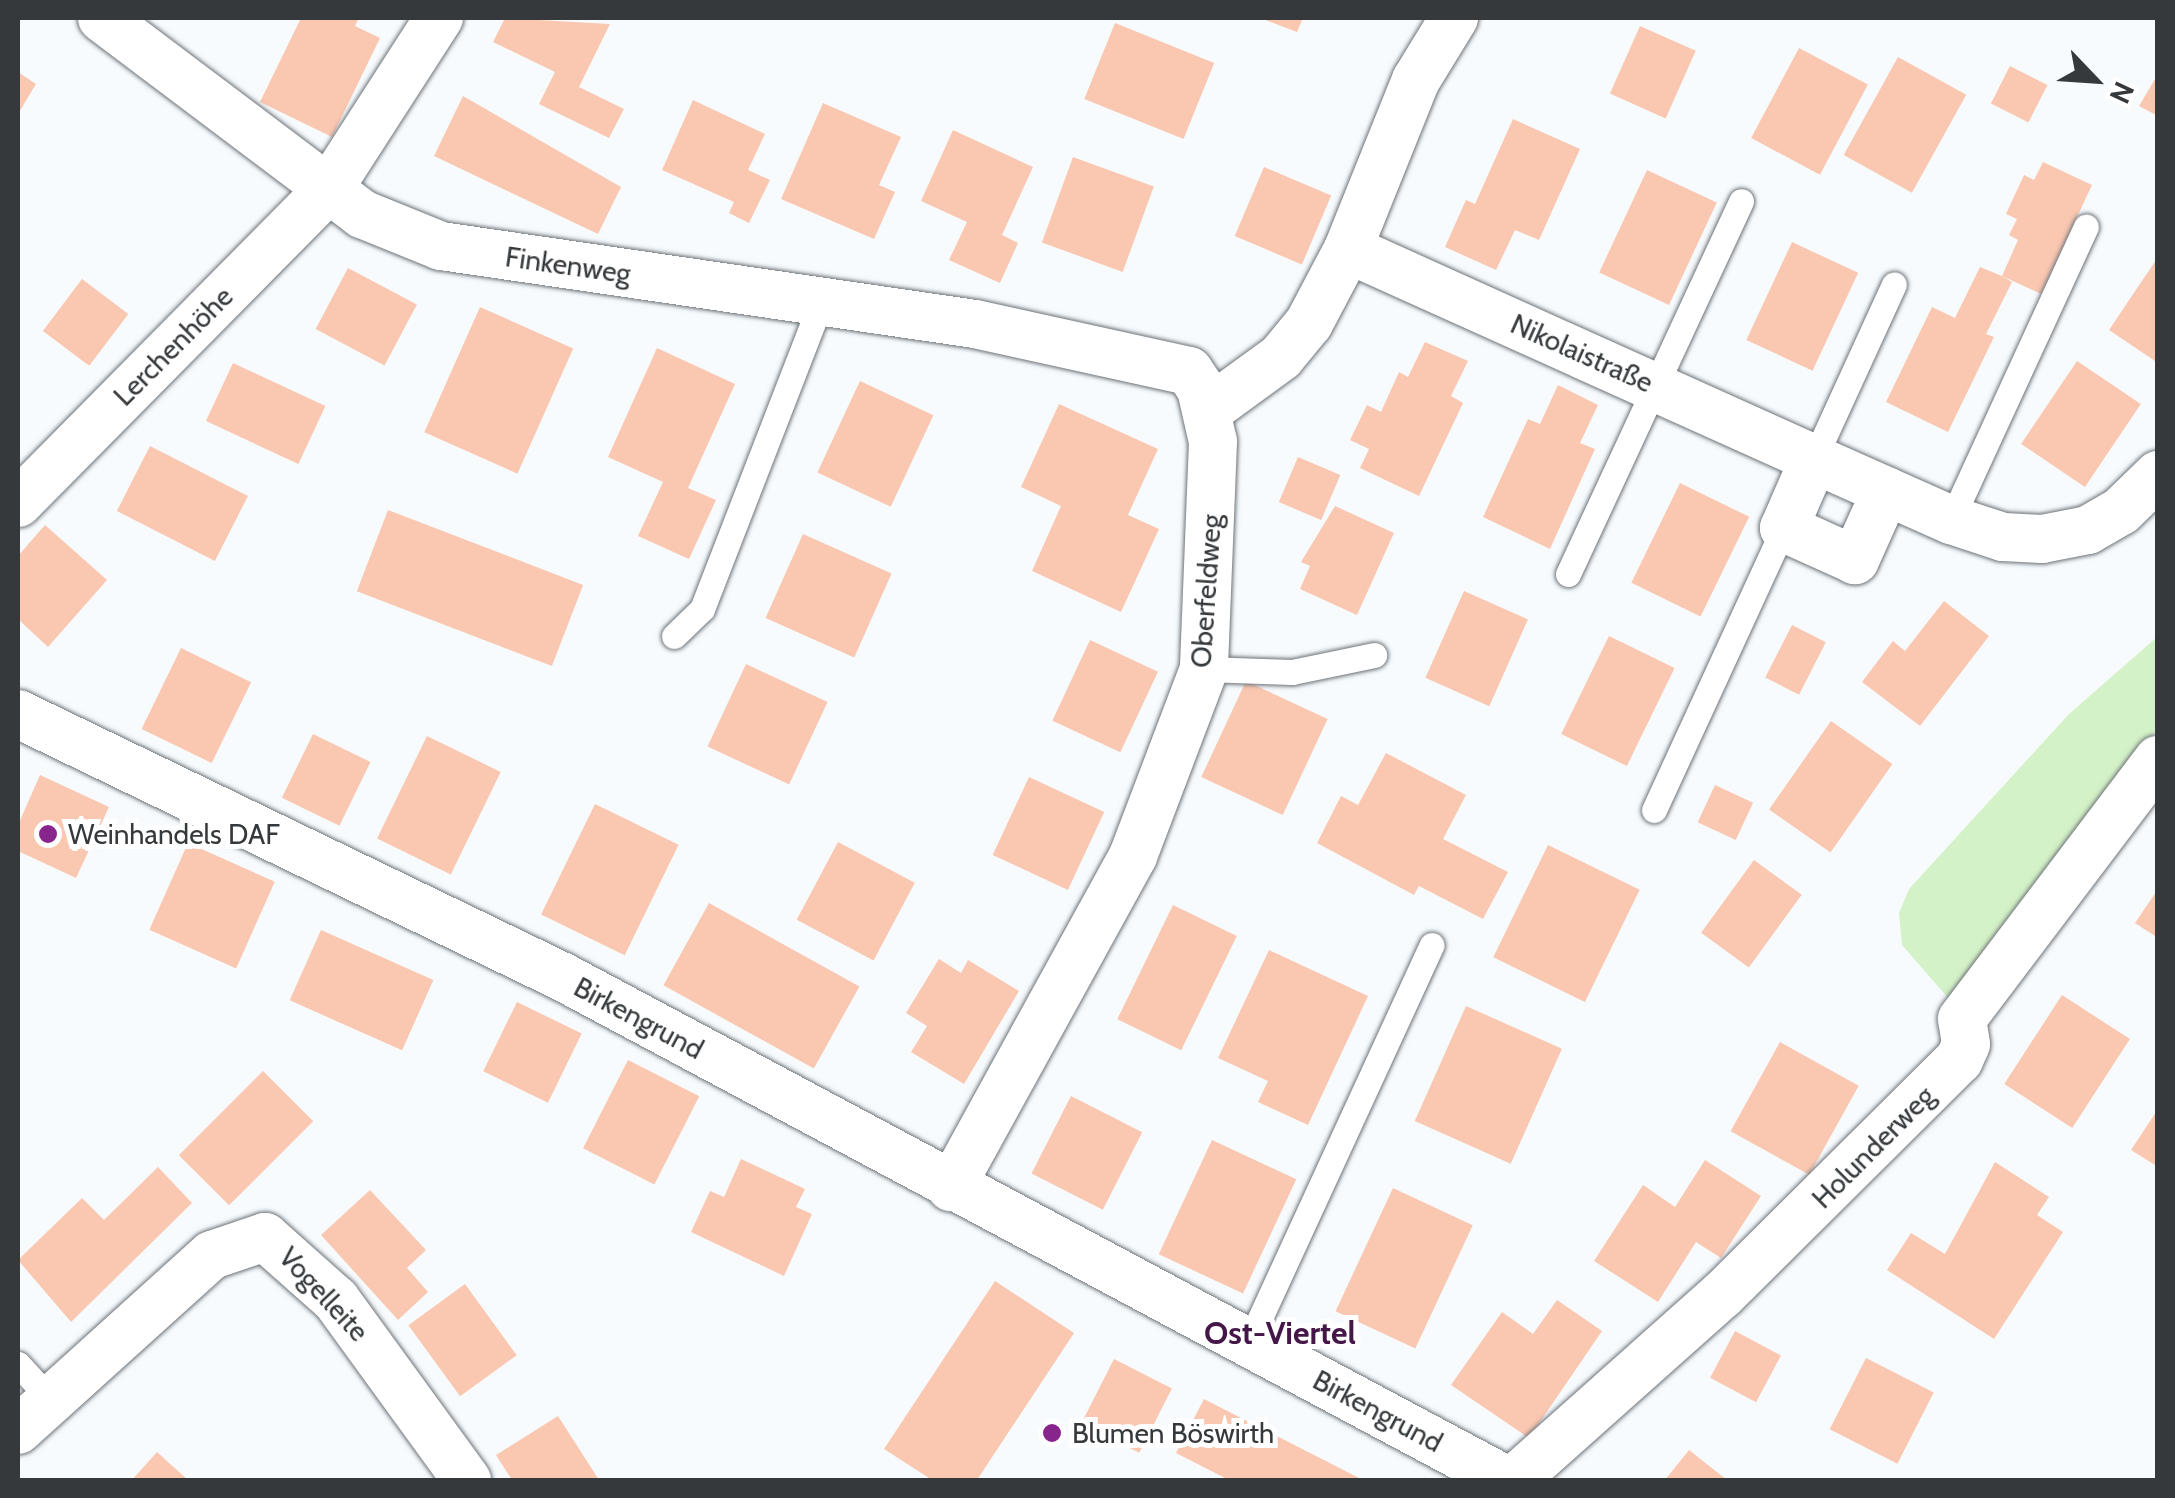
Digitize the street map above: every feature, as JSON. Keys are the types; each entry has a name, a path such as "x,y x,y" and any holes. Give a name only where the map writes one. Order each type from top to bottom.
{"street":[{"path":"102,18 328,190"},
{"name":"Lerchenhöhe","path":"18,503 328,190 439,18"},
{"path":"1207,411 1280,356 1309,323 1348,249 1416,80 1454,18"},
{"name":"Finkenweg","path":"328,190 383,225 458,251 822,299 1166,362 1188,371 1207,411"},
{"name":"Nikolaistraße","path":"1348,249 1952,520 2003,537 2088,530 2121,511 2158,474"},
{"name":"Oberfeldweg","path":"952,1187 1133,856 1204,669 1214,482 1207,411"},
{"path":"1814,459 1784,528 1855,560 1886,490"},
{"name":"Birkengrund","path":"18,714 530,960 1506,1480"},
{"name":"Holunderweg","path":"1514,1480 1722,1295 1959,1060 1966,1044 1962,1019 2158,760"},
{"name":"Vogelleite","path":"28,1397 212,1255 266,1238 284,1246 358,1327 467,1480"}],"lane":[{"path":"1568,574 1741,201"},
{"path":"1952,520 2086,227"},
{"path":"1814,459 1894,284"},
{"path":"674,636 702,610 822,299"},
{"path":"1654,810 1784,528"},
{"path":"1204,669 1292,672 1374,655"},
{"path":"1250,1342 1432,945"}],"green space":[{"path":"2157,637 2157,729 1949,999 1902,945 1899,913 1909,889 2069,714"}],"building":[{"path":"301,18 359,18 355,26 380,38 332,137 260,102"},
{"path":"505,18 610,24 579,87 624,109 609,138 539,104 555,72 493,42"},
{"path":"1260,18 1303,18 1297,32"},
{"path":"1115,23 1214,63 1183,139 1084,99"},
{"path":"1640,26 1696,51 1666,118 1610,94"},
{"path":"1799,48 1868,85 1820,175 1751,138"},
{"path":"1898,57 1966,95 1912,193 1844,155"},
{"path":"2010,66 2047,85 2028,122 1991,103"},
{"path":"18,72 36,84 18,114"},
{"path":"2158,74 2158,116 2139,106"},
{"path":"463,96 621,187 598,234 434,156"},
{"path":"693,100 765,134 748,170 770,180 749,223 729,213 734,202 662,170"},
{"path":"823,103 901,137 879,185 895,192 874,239 781,199"},
{"path":"1513,119 1580,149 1539,240 1515,230 1496,270 1445,247 1466,200 1475,204"},
{"path":"953,130 1033,167 1002,235 1018,243 1000,283 949,260 967,222 921,201"},
{"path":"1073,157 1154,186 1123,272 1042,243"},
{"path":"2043,162 2092,185 2041,294 2002,276 2018,240 2009,235 2017,219 2006,214 2024,175 2034,180"},
{"path":"1264,167 1331,196 1302,265 1235,236"},
{"path":"1647,170 1717,203 1669,305 1599,272"},
{"path":"1792,242 1858,273 1813,371 1746,340"},
{"path":"2158,257 2158,363 2109,330"},
{"path":"1980,267 2012,282 1986,334 1994,337 1948,432 1886,402 1932,307 1955,318"},
{"path":"348,268 417,305 384,366 316,329"},
{"path":"82,279 128,314 89,366 43,331"},
{"path":"480,307 573,348 517,474 424,432"},
{"path":"1425,342 1468,361 1451,396 1463,403 1419,496 1360,468 1369,449 1350,440 1367,405 1381,412 1399,372 1408,377"},
{"path":"657,348 735,384 688,488 716,500 689,559 638,536 663,482 608,457"},
{"path":"2077,361 2141,404 2085,487 2021,444"},
{"path":"233,363 325,406 298,464 206,421"},
{"path":"860,381 933,415 891,507 817,473"},
{"path":"1558,385 1598,405 1580,443 1595,449 1550,549 1483,517 1528,419 1540,424"},
{"path":"1059,404 1158,449 1128,515 1159,529 1121,612 1032,571 1061,506 1021,487"},
{"path":"150,446 248,496 215,561 117,511"},
{"path":"1298,457 1340,475 1321,520 1279,502"},
{"path":"1680,483 1749,517 1701,617 1631,583"},
{"path":"1335,506 1394,533 1357,615 1300,589 1310,566 1301,562"},
{"path":"388,510 583,585 552,666 357,591"},
{"path":"45,525 107,580 48,647 18,619 18,556"},
{"path":"803,534 892,573 854,657 766,618"},
{"path":"1464,591 1528,619 1489,706 1425,678"},
{"path":"1944,601 1989,636 1920,726 1862,682 1893,641 1905,651"},
{"path":"1792,625 1826,642 1799,695 1765,678"},
{"path":"1609,636 1675,668 1627,766 1561,734"},
{"path":"1090,640 1158,672 1120,752 1052,721"},
{"path":"181,648 251,682 212,763 142,729"},
{"path":"746,664 828,702 789,785 708,746"},
{"path":"1246,681 1328,719 1283,815 1201,777"},
{"path":"1831,721 1892,764 1830,852 1769,809"},
{"path":"313,734 371,762 339,826 282,798"},
{"path":"427,736 501,772 451,874 377,838"},
{"path":"1386,753 1466,795 1443,839 1508,872 1483,919 1419,886 1414,895 1317,843 1341,796 1358,805"},
{"path":"40,775 109,807 76,878 18,851 18,825"},
{"path":"1029,777 1104,812 1068,890 993,855"},
{"path":"1715,785 1753,803 1736,840 1698,822"},
{"path":"595,804 679,845 625,955 541,915"},
{"path":"838,842 915,883 874,961 797,920"},
{"path":"188,843 275,882 236,968 149,930"},
{"path":"1548,845 1640,890 1585,1002 1493,957"},
{"path":"1754,860 1802,895 1749,967 1701,933"},
{"path":"2158,889 2158,938 2135,923"},
{"path":"709,903 859,986 814,1069 663,985"},
{"path":"1173,905 1237,936 1181,1050 1117,1019"},
{"path":"321,930 433,980 402,1050 290,1000"},
{"path":"1269,950 1368,996 1308,1125 1258,1102 1268,1081 1218,1058"},
{"path":"939,959 961,973 968,960 1019,991 964,1084 911,1052 927,1026 906,1013"},
{"path":"2062,995 2130,1039 2072,1128 2004,1084"},
{"path":"517,1002 582,1034 548,1103 483,1071"},
{"path":"1466,1006 1562,1049 1511,1164 1415,1121"},
{"path":"1780,1042 1859,1086 1809,1175 1731,1131"},
{"path":"628,1060 699,1096 654,1185 583,1148"},
{"path":"263,1071 313,1121 229,1205 179,1155"},
{"path":"1071,1096 1142,1132 1103,1210 1032,1174"},
{"path":"2158,1109 2158,1167 2131,1150"},
{"path":"1212,1140 1296,1179 1243,1293 1159,1254"},
{"path":"741,1159 805,1189 796,1207 812,1214 784,1276 691,1232 710,1191 724,1197"},
{"path":"1705,1160 1761,1196 1721,1258 1696,1242 1658,1302 1594,1261 1643,1185 1675,1207"},
{"path":"1995,1162 2049,1197 2037,1215 2063,1232 1994,1339 1887,1270 1911,1233 1945,1254"},
{"path":"158,1167 192,1203 71,1322 18,1260 82,1198 104,1220"},
{"path":"1393,1188 1473,1225 1415,1348 1336,1311"},
{"path":"370,1190 426,1250 407,1268 428,1292 398,1320 321,1235"},
{"path":"995,1281 1074,1333 977,1480 932,1480 884,1449"},
{"path":"465,1284 517,1355 460,1396 408,1325"},
{"path":"1557,1300 1602,1331 1529,1438 1451,1385 1502,1312 1533,1334"},
{"path":"1735,1331 1781,1355 1756,1402 1710,1378"},
{"path":"1866,1358 1934,1393 1897,1464 1830,1429"},
{"path":"1114,1359 1172,1389 1139,1453 1081,1423"},
{"path":"1204,1399 1363,1480 1229,1480 1176,1453"},
{"path":"558,1416 599,1480 512,1480 496,1455"},
{"path":"1689,1450 1727,1480 1665,1480"},
{"path":"157,1452 188,1480 132,1480"}],"place":[{"name":"Weinhandels DAF","path":"48,834"},
{"name":"Blumen Böswirth","path":"1052,1433"}],"district":[{"name":"Ost-Viertel","path":"1280,1333"}]}
